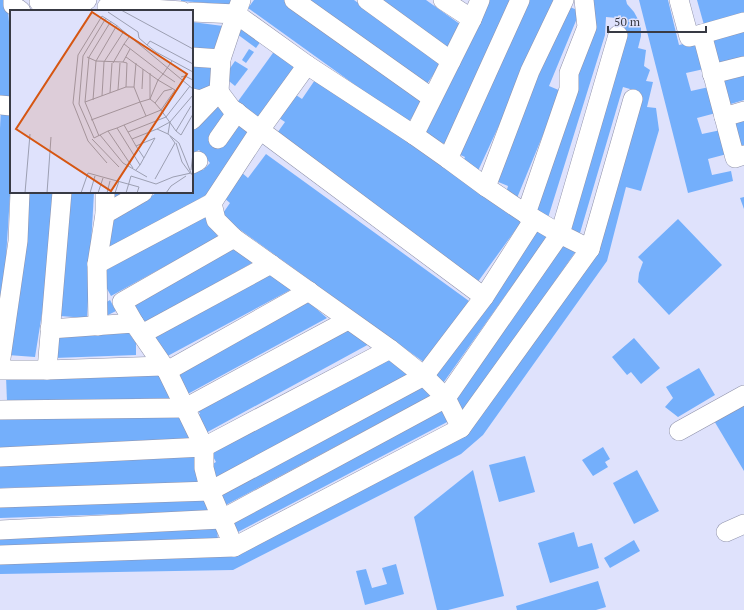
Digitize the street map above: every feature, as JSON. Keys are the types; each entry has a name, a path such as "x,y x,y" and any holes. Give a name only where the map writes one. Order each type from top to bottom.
{"lane":[{"path":"13,0 13,5 20,10"},
{"path":"37,4 87,0"},
{"path":"107,10 107,7 118,0"},
{"path":"125,0 152,9 167,10"},
{"path":"294,0 432,98"},
{"path":"367,0 451,61"},
{"path":"443,0 472,19"},
{"path":"414,135 480,0"},
{"path":"448,159 520,0"},
{"path":"486,187 530,71 564,0"},
{"path":"0,498 210,492 424,376 484,296 530,217 569,89 569,73 587,27 584,0"},
{"path":"679,0 689,37 744,22"},
{"path":"239,7 221,59 219,92 231,108 484,296"},
{"path":"193,12 239,7 307,65 414,135 530,217 590,249"},
{"path":"702,34 735,158 744,156"},
{"path":"0,530 222,519 446,398 560,234 618,35"},
{"path":"193,57 221,59"},
{"path":"97,264 212,203 260,130 307,65"},
{"path":"712,74 744,66"},
{"path":"193,98 200,100 219,92"},
{"path":"193,119 219,92"},
{"path":"0,555 234,548 461,428 590,249 633,99"},
{"path":"0,105 10,106"},
{"path":"724,117 744,111"},
{"path":"218,139 237,112"},
{"path":"0,366 18,240 20,193"},
{"path":"47,370 62,193"},
{"path":"98,326 97,264 105,214 105,193"},
{"path":"105,214 141,193"},
{"path":"212,203 216,220 234,238 390,349 424,376 446,398 461,428"},
{"path":"234,238 122,302 164,368 204,447 204,468 210,492 234,548"},
{"path":"50,329 98,326 138,329 271,264"},
{"path":"0,370 164,368 309,291"},
{"path":"0,410 185,408 348,320"},
{"path":"0,456 204,447 390,349"},
{"path":"679,431 744,395"},
{"path":"726,532 744,524"}],"building":[{"path":"0,0 7,0 10,33 10,96 0,97"},
{"path":"234,0 234,5 181,1"},
{"path":"254,0 284,0 424,100 408,123 248,8"},
{"path":"307,0 354,0 442,62 427,84"},
{"path":"376,0 426,0 464,27 447,50"},
{"path":"484,0 515,0 447,145 419,133"},
{"path":"526,0 557,0 477,173 461,166 465,157 456,153"},
{"path":"588,0 626,0 627,4 634,12 641,25 641,36 638,48 646,50 644,66 650,70 646,81 653,82 647,107 656,108 659,130 641,191 626,187 607,261 483,435 461,454 233,570 0,574 0,560 232,553 449,440 591,253 637,91 623,87 580,233 565,228 623,30 622,22 617,18 606,17 605,35 547,221 532,215"},
{"path":"639,0 668,0 679,45 696,41 704,69 686,73 691,91 709,87 716,113 697,118 702,134 721,130 727,154 708,159 712,175 731,171 733,181 688,193"},
{"path":"697,0 744,0 744,13 704,25"},
{"path":"43,5 93,10 42,10"},
{"path":"567,6 580,11 549,86 561,91 517,198 506,193 508,186 496,181 533,80"},
{"path":"193,22 223,26 220,52 193,48"},
{"path":"245,24 263,38 256,48 237,34"},
{"path":"744,27 744,58 715,66 707,37"},
{"path":"278,46 300,62 258,120 236,104"},
{"path":"249,49 254,52 246,63 242,60"},
{"path":"235,61 248,69 235,86 224,77"},
{"path":"193,63 213,65 210,92 193,91"},
{"path":"744,70 744,100 724,106 716,78"},
{"path":"319,74 522,221 477,283 275,136 285,122 279,118 296,95 302,99"},
{"path":"213,104 255,135 223,185 107,253 107,223 156,193 193,193 193,170 200,167 203,170 210,163 199,150 193,153 193,126"},
{"path":"1,109 10,109 10,193 4,289 0,310"},
{"path":"744,118 744,149 738,151 730,122"},
{"path":"266,154 469,301 425,363 221,216 230,203 223,197 241,172 248,178"},
{"path":"26,193 53,193 48,276 35,357 8,355"},
{"path":"68,193 94,193 87,318 60,316"},
{"path":"113,193 126,193 115,200"},
{"path":"744,197 744,209 740,198"},
{"path":"206,215 218,237 111,296 99,274"},
{"path":"678,219 722,265 669,315 638,282 639,273 643,262 638,257"},
{"path":"535,228 547,237 441,386 429,378"},
{"path":"561,240 576,251 464,411 449,400"},
{"path":"233,244 252,263 141,325 129,303"},
{"path":"271,269 294,288 162,359 149,336"},
{"path":"305,299 327,318 184,396 171,373"},
{"path":"110,300 116,311 106,316 100,306"},
{"path":"349,326 371,343 202,435 193,417 200,414 197,408"},
{"path":"126,329 136,343 136,355 54,358 54,331"},
{"path":"634,338 660,368 641,384 631,372 627,375 612,357"},
{"path":"386,358 409,375 213,479 207,467 216,462 210,451"},
{"path":"699,368 715,395 678,417 665,407 673,398 666,387"},
{"path":"161,371 174,398 7,402 6,376"},
{"path":"428,382 434,394 222,507 215,495"},
{"path":"744,401 744,471 713,419"},
{"path":"442,407 449,421 236,533 229,519"},
{"path":"181,413 192,441 0,449 0,415"},
{"path":"603,447 610,459 605,462 608,467 593,476 582,460"},
{"path":"200,454 200,483 0,488 0,460"},
{"path":"525,456 535,492 499,502 489,465"},
{"path":"473,470 504,596 448,610 437,610 414,517"},
{"path":"637,470 659,511 634,524 613,483"},
{"path":"207,495 208,511 0,518 0,502"},
{"path":"217,525 218,542 0,550 0,533"},
{"path":"574,532 578,547 592,543 599,568 550,583 538,543"},
{"path":"634,540 640,551 610,568 604,558"},
{"path":"396,564 404,594 365,605 356,571 366,569 372,588 387,584 382,568"},
{"path":"598,581 606,607 596,610 517,610 516,606"}]}
